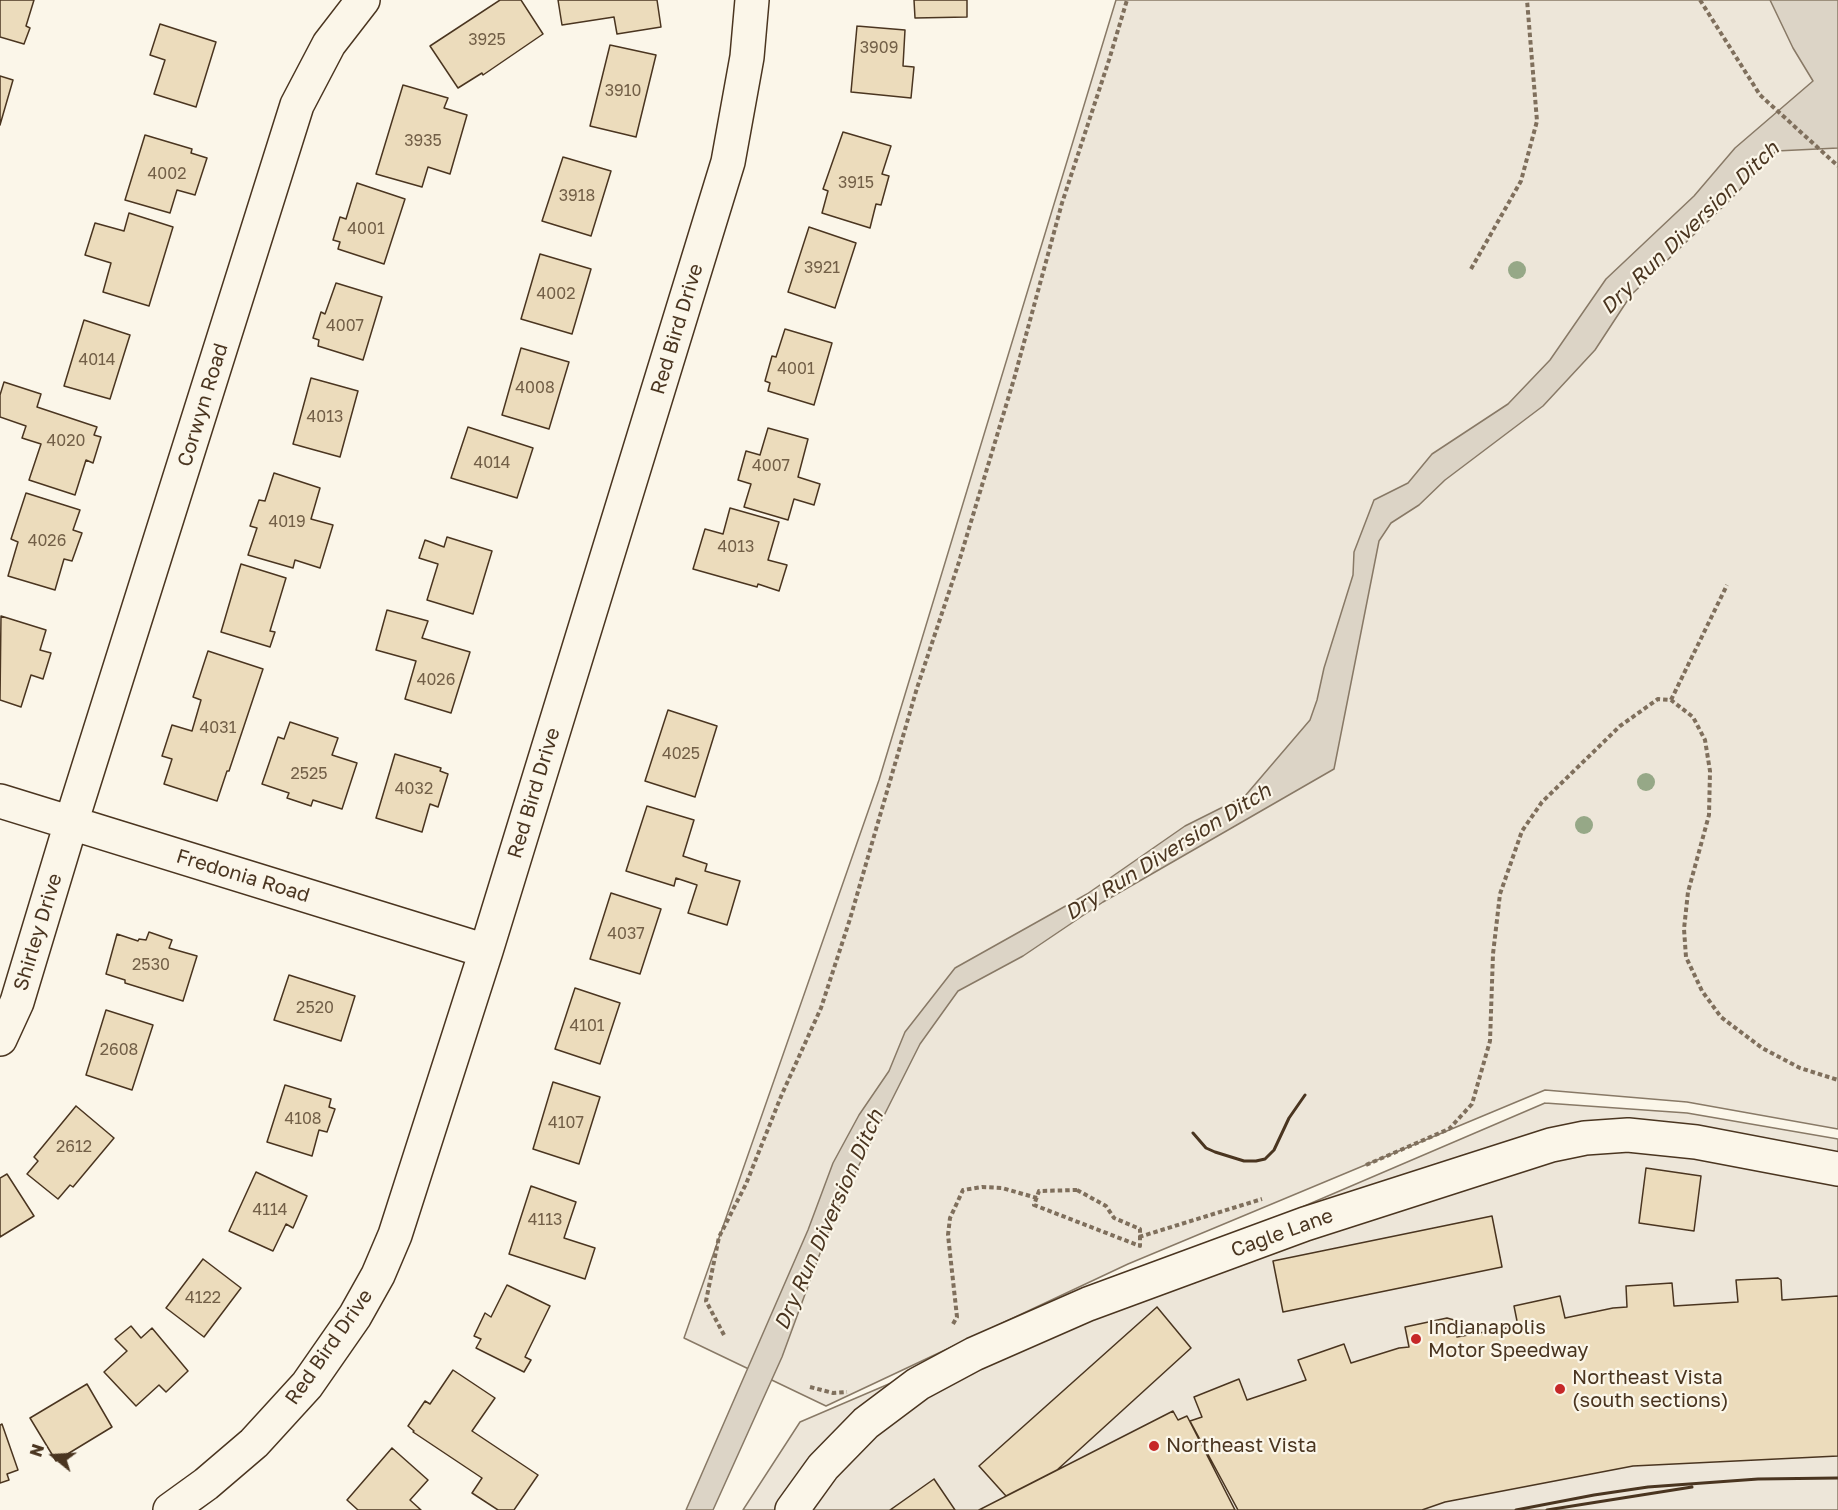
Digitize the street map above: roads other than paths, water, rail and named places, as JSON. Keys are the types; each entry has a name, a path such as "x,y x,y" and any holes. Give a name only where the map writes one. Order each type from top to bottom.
{"street":[{"name":"Corwyn Road","path":"71,823 297,105 329,44 363,0"},
{"name":"Red Bird Drive","path":"170,1510 217,1475 268,1430 307,1385 359,1309 378,1275 401,1219 486,951 728,162 747,57 752,0"},
{"name":"Fredonia Road","path":"0,801 486,951"},
{"name":"Shirley Drive","path":"0,1039 17,1002 71,823"},
{"name":"Cagle Lane","path":"792,1510 823,1467 866,1423 918,1384 974,1354 1088,1304 1339,1213 1540,1149 1585,1138 1628,1135 1695,1142 1838,1169"}],"water":[{"name":"Dry Run Diversion Ditch","path":"1770,0 1838,0 1838,148 1776,151 1731,199 1631,295 1595,350 1543,406 1445,480 1419,505 1391,523 1379,541 1334,769 1103,902 1023,956 958,991 920,1044 851,1181 826,1237 782,1357 713,1510 686,1510 808,1230 833,1163 859,1115 889,1071 905,1032 955,968 1087,894 1185,826 1245,796 1310,720 1353,575 1354,552 1374,500 1408,483 1432,454 1508,404 1550,360 1606,279 1694,196 1735,148 1813,81 1793,48"}],"place":[{"name":"Indianapolis Motor Speedway","path":"1416,1339"},
{"name":"Northeast Vista (south sections)","path":"1560,1389"},
{"name":"Northeast Vista","path":"1154,1446"}]}
